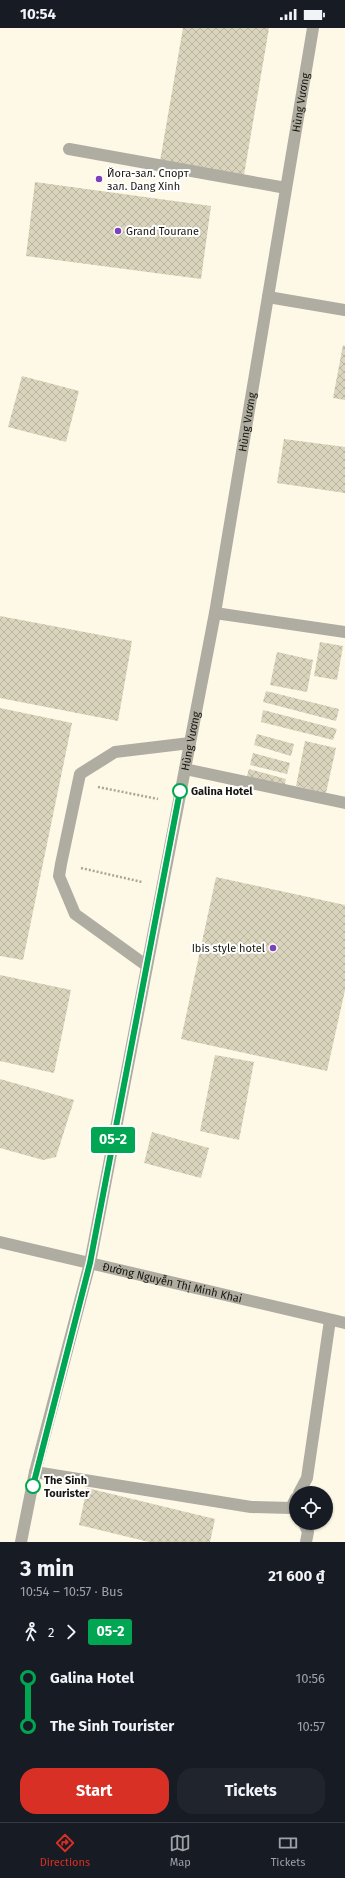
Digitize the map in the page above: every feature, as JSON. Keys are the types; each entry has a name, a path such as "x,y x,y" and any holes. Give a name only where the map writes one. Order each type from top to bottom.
{"street":[{"name":"Hùng Vương","path":"21,1542 35,1472 90,1263 215,613 313,28"},
{"path":"69,149 286,188"},
{"path":"268,297 345,310"},
{"path":"215,613 345,632"},
{"path":"147,966 75,914 59,876 61,864 80,774 115,752 190,743"},
{"path":"185,769 345,802"},
{"name":"Đường Nguyễn Thị Minh Khai","path":"0,1242 345,1323"},
{"path":"303,1486 307,1478 330,1320"},
{"path":"35,1472 251,1507 289,1508"},
{"path":"306,1542 307,1530"}],"path":[{"path":"78,783 178,803"},
{"path":"61,864 162,886"}],"building":[{"path":"183,28 269,28 244,175 160,161"},
{"name":"Grand Tourane","path":"35,182 211,206 201,279 26,256"},
{"path":"343,345 345,346 345,400 333,398"},
{"path":"22,376 79,391 66,442 8,427"},
{"path":"284,439 345,447 345,493 277,483"},
{"path":"0,616 132,641 118,721 0,698"},
{"path":"320,642 343,646 337,680 314,676"},
{"path":"277,652 313,660 307,692 270,685"},
{"path":"266,691 339,709 336,721 263,702"},
{"path":"0,708 72,723 23,960 0,956"},
{"path":"263,710 337,729 333,740 261,722"},
{"path":"257,734 294,744 291,756 254,745"},
{"path":"305,741 336,748 326,793 296,786"},
{"path":"253,753 290,763 287,774 250,765"},
{"path":"249,769 286,779 284,788 246,779"},
{"name":"Ibis style hotel","path":"216,877 345,905 345,990 327,1071 181,1039"},
{"path":"0,975 71,990 54,1073 0,1061"},
{"path":"215,1055 254,1062 239,1140 200,1131"},
{"path":"0,1079 74,1100 56,1157 43,1160 0,1148"},
{"path":"152,1132 209,1148 201,1178 144,1163"},
{"path":"87,1488 215,1519 210,1542 149,1542 79,1525"}],"bus line":[{"name":"05-2","path":"33,1486 35,1472 90,1263 180,791"}],"place":[{"name":"Йога-зал. Спорт зал. Dang Xinh","path":"99,179"},
{"name":"Grand Tourane","path":"118,231"},
{"name":"Galina Hotel","path":"180,791"},
{"name":"Ibis style hotel","path":"273,948"},
{"name":"The Sinh Tourister","path":"33,1486"}]}
